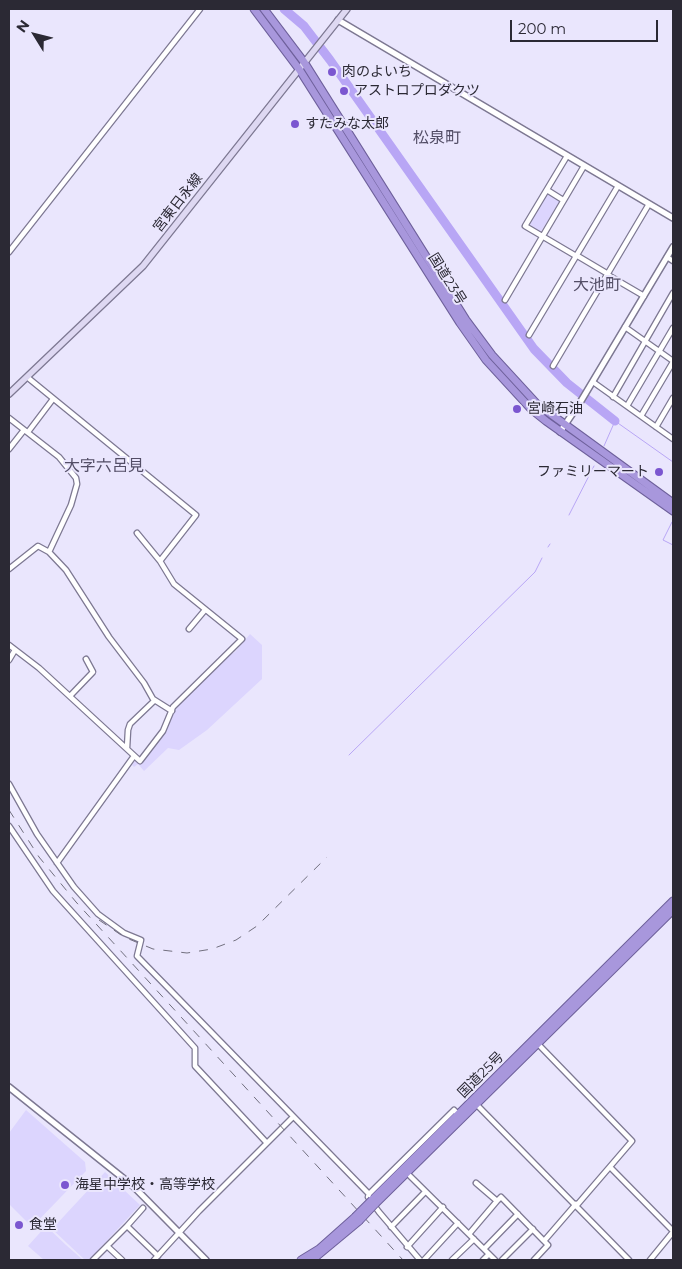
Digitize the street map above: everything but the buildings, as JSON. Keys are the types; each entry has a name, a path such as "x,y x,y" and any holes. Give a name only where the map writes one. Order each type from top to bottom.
{"highway":[{"name":"国道23号","path":"254,9 299,69 460,323 486,360 532,409 673,503"},
{"name":"国道23号","path":"264,9 304,62 466,320 492,354 516,382 562,429 673,511"},
{"name":"国道25号","path":"312,1260 357,1219 372,1200 673,901"},
{"name":"国道25号","path":"372,1200 477,1105 673,910"},
{"name":"国道25号","path":"301,1260 319,1249 357,1219"}],"main road":[{"name":"宮東日永線","path":"9,394 142,266 347,9"}],"street":[{"path":"9,252 200,9"},
{"path":"338,20 673,218"},
{"path":"567,156 525,226 644,296"},
{"path":"505,300 584,166"},
{"path":"529,335 618,186"},
{"path":"547,190 563,200"},
{"path":"553,366 650,204"},
{"path":"562,429 582,401 673,247"},
{"path":"667,257 673,262"},
{"path":"613,397 673,293"},
{"path":"625,327 673,362 641,416"},
{"path":"627,406 673,328"},
{"path":"27,377 196,515 160,561"},
{"path":"592,382 673,439"},
{"path":"656,427 673,398"},
{"path":"9,449 54,399"},
{"path":"9,418 63,462 76,478 77,484 70,506 49,552"},
{"path":"9,645 70,696 140,761 163,731 172,711 242,639 174,584 160,561 138,533"},
{"path":"9,569 38,546 49,552 66,570 109,637 144,683 154,701 172,711"},
{"path":"189,629 205,610"},
{"path":"9,660 15,650"},
{"path":"70,696 94,672 86,659"},
{"path":"127,748 130,724 154,701"},
{"path":"57,863 134,756"},
{"path":"9,784 27,818 66,878 98,914 124,933 141,940 137,956 372,1200"},
{"path":"9,826 53,891 195,1048 195,1066 266,1142"},
{"path":"538,1044 632,1141 544,1241"},
{"path":"9,1087 126,1180 206,1260"},
{"path":"477,1105 577,1204 629,1260"},
{"path":"127,1226 156,1258 266,1142 293,1117"},
{"path":"610,1167 673,1232 650,1260"},
{"path":"410,1176 495,1260"},
{"path":"476,1183 497,1201"},
{"path":"391,1228 425,1192"},
{"path":"372,1200 368,1197 391,1228 422,1260 458,1223"},
{"path":"469,1234 501,1197 548,1245 534,1260"},
{"path":"407,1246 443,1207"},
{"path":"93,1260 142,1208"},
{"path":"484,1249 518,1214"},
{"path":"502,1260 533,1230"},
{"path":"452,1260 474,1238"},
{"path":"107,1246 122,1260"},
{"path":"483,1260 489,1254"}],"shaded area":[{"path":"548,193 560,201 540,233 528,223"},
{"path":"250,634 262,645 262,679 207,730 179,750 168,748 144,771 138,764 134,767 132,765 135,761 140,762 167,728 176,708 226,657 235,652"},
{"path":"26,1110 85,1162 86,1171 32,1227 9,1204 9,1133"},
{"path":"105,1172 140,1205 89,1260 85,1260 52,1229"},
{"path":"46,1226 83,1260 44,1260 28,1246"}],"waterway":[{"path":"284,9 304,26 330,60 534,349 567,383 615,421"},
{"path":"604,446 615,421 673,462"},
{"path":"569,515 594,466"},
{"path":"672,522 663,540 673,545"},
{"path":"349,755 535,572 542,558"}],"railway":[{"path":"9,810 39,857 76,902 403,1260"},
{"path":"99,920 124,937 153,949 187,953 212,949 236,940 257,926 327,857"}],"place":[{"name":"肉のよいち","path":"332,72"},
{"name":"アストロプロダクツ","path":"344,91"},
{"name":"すたみな太郎","path":"295,124"},
{"name":"宮崎石油","path":"517,409"},
{"name":"ファミリーマート","path":"659,472"},
{"name":"海星中学校・高等学校","path":"65,1185"},
{"name":"食堂","path":"19,1225"}],"district":[{"name":"松泉町","path":"437,138"},
{"name":"大池町","path":"597,285"},
{"name":"大字六呂見","path":"104,466"}]}
